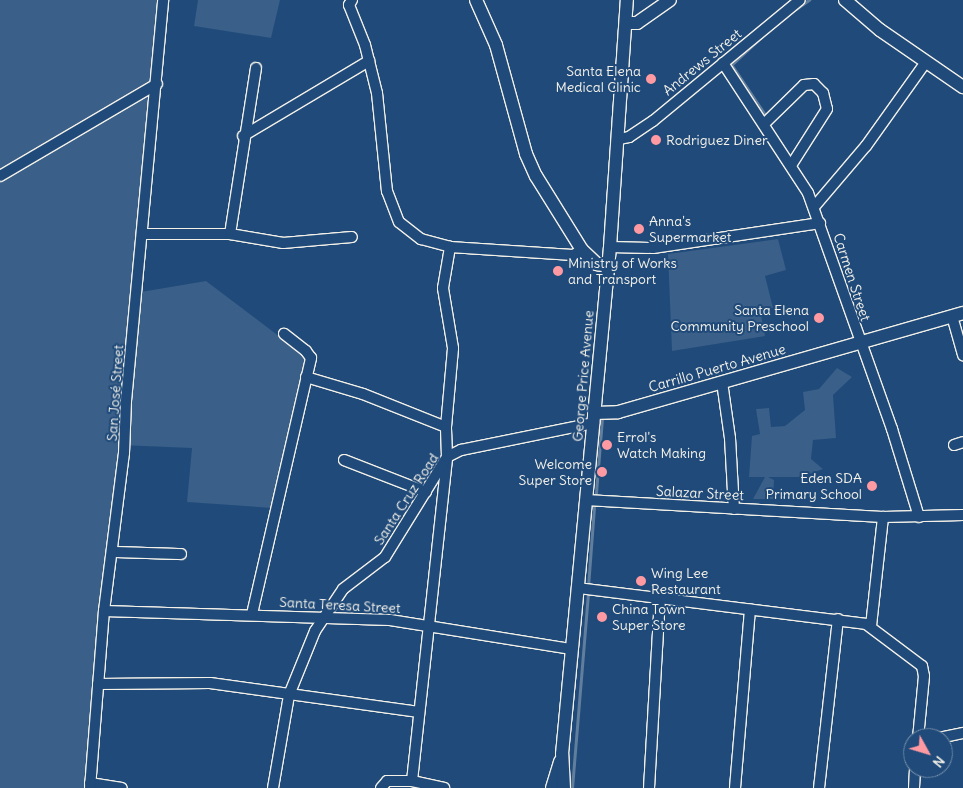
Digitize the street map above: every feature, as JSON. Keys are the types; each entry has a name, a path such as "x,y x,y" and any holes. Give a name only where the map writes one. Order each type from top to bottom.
{"main road":[{"path":"476,0 503,66 531,165 551,204 582,250 597,264 608,266"},
{"name":"George Price Avenue","path":"564,788 562,754 610,248 619,139 627,0"},
{"path":"626,23 637,23 670,0"},
{"path":"845,0 872,24 963,88"},
{"name":"Carrillo Puerto Avenue","path":"594,413 618,412 722,382 963,305"},
{"name":"Carrillo Puerto Avenue","path":"594,413 618,404 860,339 958,315"},
{"name":"George Price Avenue","path":"552,788 562,754"}],"street":[{"name":"San José Street","path":"90,785 104,611 113,552 157,84 162,0"},
{"path":"352,0 349,5 369,61 377,93 391,207 399,222 410,233 450,247 573,255 582,250"},
{"name":"Andrews Street","path":"619,139 625,139 642,129 800,0"},
{"path":"243,136 369,61"},
{"path":"814,207 866,146 926,62"},
{"name":"Carmen Street","path":"723,63 792,164 814,207 919,517"},
{"path":"230,234 243,136 256,68"},
{"path":"0,176 157,84"},
{"path":"764,124 804,85 814,84 823,93 827,109 792,164"},
{"path":"610,248 653,248 820,223"},
{"path":"143,234 230,234 283,243 352,238"},
{"path":"412,781 431,625 447,457 446,427 453,348 443,288 450,247"},
{"path":"958,315 963,355"},
{"path":"252,614 310,358 306,351 284,334"},
{"path":"306,378 363,394 446,427"},
{"path":"722,382 731,444 734,509"},
{"name":"Santa Cruz Road","path":"273,788 289,695 315,631 343,589 385,557 447,457 462,450 594,413"},
{"path":"344,460 426,492"},
{"name":"Salazar Street","path":"586,500 883,516 963,515"},
{"path":"871,626 883,516"},
{"path":"113,552 181,554"},
{"path":"578,588 838,619 871,626 922,667 919,728"},
{"path":"649,788 660,598"},
{"path":"735,788 750,610"},
{"name":"Santa Teresa Street","path":"104,611 252,614 390,620 431,625 572,649"},
{"path":"819,788 838,619"},
{"path":"98,684 210,683 419,712"},
{"path":"381,788 387,781 412,781 444,788"},
{"path":"90,785 122,788"}],"shaded area":[{"path":"0,0 159,0 135,293 206,281 308,358 272,508 187,502 192,448 119,445 88,788 0,788"},
{"path":"198,0 280,0 271,38 194,26"},
{"path":"778,239 786,270 765,276 773,308 760,310 765,336 672,351 668,254"},
{"path":"837,368 852,377 833,395 836,438 813,440 811,459 823,469 801,477 768,477 774,480 773,499 753,499 765,477 749,477 752,436 760,434 756,409 769,408 771,427 785,426 805,410 803,392 819,389"}],"waterway":[{"path":"796,9 809,0"},
{"path":"761,38 732,65 767,117"},
{"path":"596,493 602,418"},
{"path":"588,587 594,508"},
{"path":"572,788 588,593"}],"place":[{"name":"Santa Elena Medical Clinic","path":"651,79"},
{"name":"Rodriguez Diner","path":"656,140"},
{"name":"Anna's Supermarket","path":"639,229"},
{"name":"Ministry of Works and Transport","path":"558,271"},
{"name":"Santa Elena Community Preschool","path":"819,318"},
{"name":"Errol's Watch Making","path":"607,445"},
{"name":"Welcome Super Store","path":"602,472"},
{"name":"Eden SDA Primary School","path":"872,486"},
{"name":"Wing Lee Restaurant","path":"641,581"},
{"name":"China Town Super Store","path":"602,617"}]}
